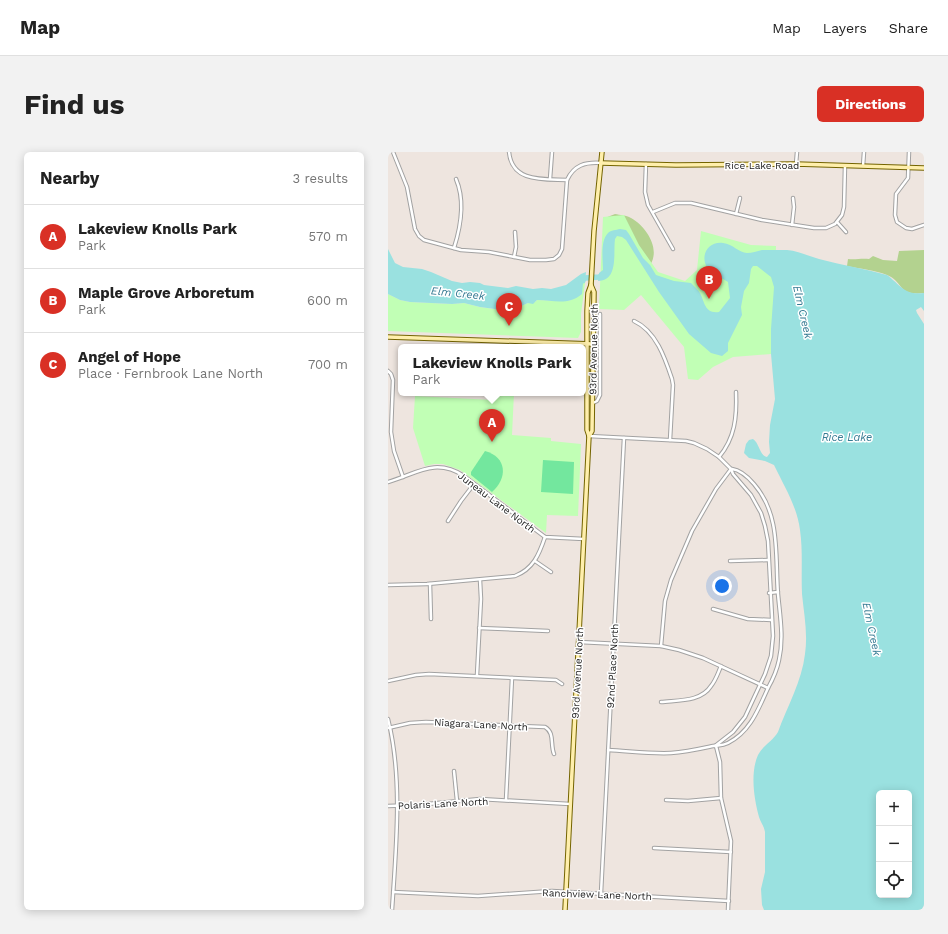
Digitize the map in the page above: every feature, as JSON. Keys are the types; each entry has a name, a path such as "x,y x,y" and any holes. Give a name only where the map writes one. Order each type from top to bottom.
{"main road":[{"name":"93rd Avenue North","path":"566,910 589,436 587,430 586,344 588,293 591,285 602,152"},
{"name":"Rice Lake Road","path":"601,163 796,164 924,168"},
{"name":"93rd Avenue North","path":"589,436 592,430 593,403 594,292 591,285"},
{"path":"388,337 593,344"}],"street":[{"path":"394,152 407,187 413,222 419,236 427,242 469,251 489,252 514,258 540,261 554,259 559,255 562,248 567,180 572,171 589,162 601,163"},
{"path":"550,179 552,152"},
{"path":"796,164 797,152"},
{"path":"863,166 864,152"},
{"path":"909,152 909,168 906,182 896,194 895,215 897,222 906,228 912,229 924,225"},
{"path":"509,153 512,164 518,172 530,178 567,180"},
{"path":"646,164 646,198 672,249"},
{"path":"652,212 669,205 687,202 762,220 820,229 831,227 837,222 844,211 845,166"},
{"path":"454,248 460,227 461,199 456,179"},
{"path":"736,214 740,198"},
{"path":"792,225 794,207 793,198"},
{"path":"837,222 846,232"},
{"path":"514,258 516,247 515,232"},
{"path":"593,403 597,401 600,395 600,314"},
{"path":"634,321 643,326 655,340 672,379 670,440"},
{"path":"593,344 600,344"},
{"path":"389,372 393,380 391,421 392,441 403,477"},
{"path":"719,457 728,444 734,430 736,392"},
{"path":"589,436 670,440 694,443 719,457 731,469 733,474 752,495 761,513 767,536 773,641 771,656 761,685 745,717 730,735 715,746"},
{"name":"92nd Place North","path":"601,893 624,438"},
{"name":"Juneau Lane North","path":"388,482 428,468 444,467 458,472 545,537 584,539"},
{"path":"608,750 672,753 704,749 729,743 748,728 778,666 782,645 776,540 771,514 763,496 751,480 736,469 731,469"},
{"path":"661,646 665,601 671,580 692,531 716,489 731,469"},
{"path":"448,521 474,484"},
{"path":"388,585 430,584 514,576 526,570 535,561 545,537"},
{"path":"730,561 768,560"},
{"path":"535,561 551,572"},
{"path":"477,676 481,599 480,580"},
{"path":"430,584 431,619"},
{"path":"770,593 778,592"},
{"path":"713,609 748,619 771,620"},
{"path":"479,628 548,631"},
{"path":"579,642 661,646 691,653 768,688"},
{"path":"661,702 690,699 702,696 711,687 721,666"},
{"path":"388,681 416,675 429,674 556,680 562,684"},
{"path":"506,800 512,678"},
{"path":"388,718 395,753 396,806 392,910"},
{"name":"Niagara Lane North","path":"389,727 426,722 541,727 548,729 552,735 552,748 554,754"},
{"path":"715,746 720,762 721,798 730,834 731,852 728,910"},
{"path":"454,771 458,801"},
{"path":"666,800 688,801 721,798"},
{"name":"Polaris Lane North","path":"388,806 480,799 571,804"},
{"path":"654,848 731,852"},
{"name":"Ranchview Lane North","path":"393,892 478,896 547,891 729,901"}],"green space":[{"path":"615,214 631,218 642,226 647,232 653,245 654,252 650,265 605,218"},
{"path":"624,215 639,245 658,272 685,281 697,270 701,231 751,245 776,246 771,354 733,357 713,367 698,380 688,379 684,347 641,295 624,310 599,309 603,217"},
{"path":"924,250 924,293 909,292 902,288 892,278 882,273 847,266 848,259 869,259 873,256 883,260 897,261 899,251"},
{"path":"583,283 585,283 581,314 581,332 578,338 388,331 388,294 400,300 410,302 452,304 464,303 508,311 537,300 571,300"},
{"path":"415,396 493,400 494,396 514,396 512,435 551,438 551,441 581,444 578,516 547,515 546,533 460,470 443,464 425,466 413,428"},
{"path":"485,451 498,458 503,468 501,481 492,492 471,475 471,472"},
{"path":"543,460 574,462 573,494 541,492"}],"water":[{"name":"Rice Lake","path":"620,229 626,230 643,258 650,265 656,275 674,281 691,283 700,293 708,310 714,312 719,312 730,298 728,282 709,271 705,264 704,259 706,250 713,244 718,243 727,244 744,253 762,250 795,251 819,259 887,275 903,289 911,293 924,293 924,311 921,307 916,310 924,324 924,910 764,910 762,905 761,889 765,872 765,832 759,817 756,802 753,778 754,770 760,751 778,732 794,694 801,674 806,639 802,594 801,538 796,513 790,496 774,465 765,461 749,458 744,453 746,444 749,440 753,439 764,456 767,457 770,453 770,425 775,399 771,354 774,287 771,277 757,266 753,266 751,269 749,283 744,291 741,307 742,315 728,343 728,351 722,356 711,353 689,334 659,292 626,240 622,237 617,236 615,239 614,265 612,271 605,280 598,281 599,273 603,270 602,251 605,236 611,231"},
{"path":"388,249 395,263 403,267 422,269 452,281 462,283 480,283 484,285 508,288 516,286 533,289 551,289 566,285 586,272 585,283 583,283 582,294 577,298 560,302 537,300 533,304 528,303 512,310 480,307 464,303 452,304 410,302 400,300 388,294"}],"waterway":[{"name":"Elm Creek","path":"581,282 585,278 599,277 604,274"}],"place":[{"name":"Maple Grove Arboretum","path":"709,299"},
{"name":"Angel of Hope","path":"509,326"},
{"name":"Lakeview Knolls Park","path":"492,442"}]}
